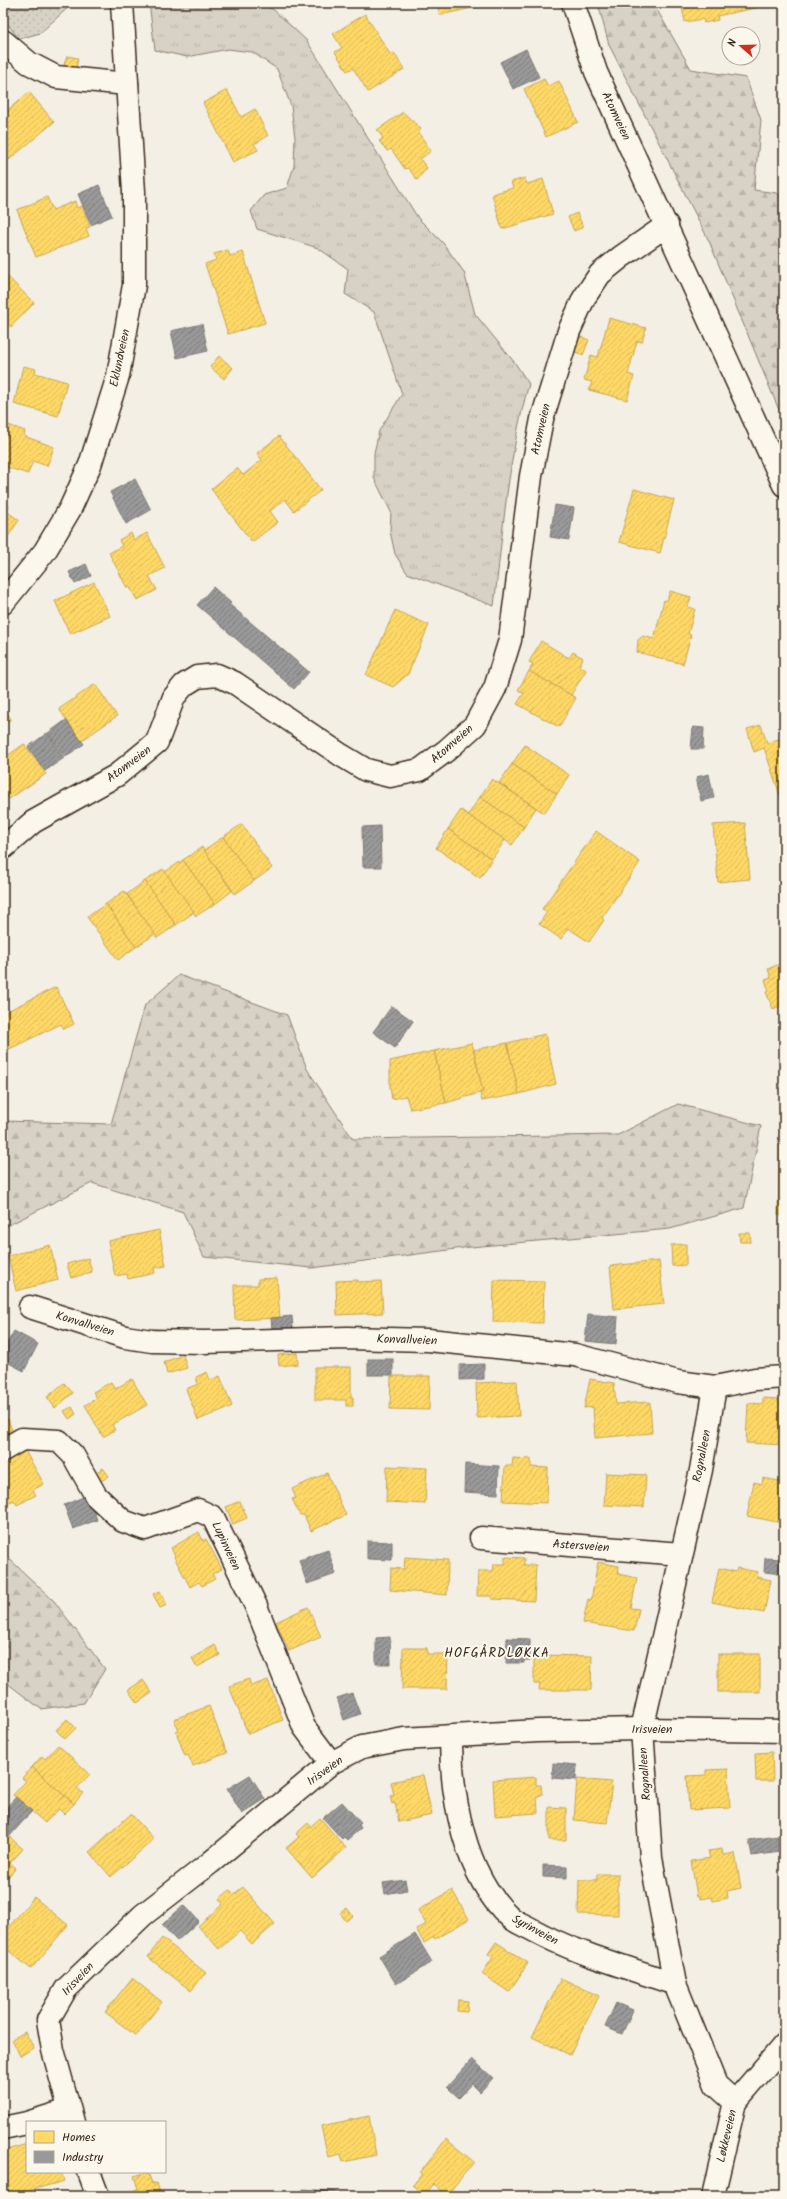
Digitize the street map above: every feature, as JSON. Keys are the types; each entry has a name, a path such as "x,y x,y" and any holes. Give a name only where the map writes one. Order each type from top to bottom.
{"street":[{"name":"Eklundveien","path":"3,603 45,551 70,509 90,465 118,376 134,285 134,192 122,3"},
{"name":"Atomveien","path":"573,3 596,72 667,225 784,485"},
{"path":"3,41 29,63 56,77 127,84"},
{"name":"Atomveien","path":"3,848 32,822 117,776 158,742 174,697 184,685 197,677 216,675 235,683 341,755 366,770 390,776 420,770 447,750 475,725 495,688 510,640 531,476 542,419 569,331 584,298 600,274 667,225"},
{"name":"Konvallveien","path":"30,1307 125,1337 152,1341 204,1342 347,1338 428,1340 575,1355 678,1382 715,1387 755,1379 784,1378"},
{"name":"Rognalleen","path":"715,1387 701,1470 642,1729 651,1858 675,1984 716,2085 735,2102"},
{"name":"Lupinveien","path":"3,1450 22,1440 59,1441 73,1455 96,1496 123,1521 145,1529 198,1510 213,1517 256,1606 304,1727 331,1763"},
{"name":"Astersveien","path":"481,1538 681,1554"},
{"name":"Irisveien","path":"70,2116 53,2050 48,2020 66,1989 143,1914 210,1863 331,1763 362,1747 404,1739 538,1731 642,1729 784,1731"},
{"name":"Syrinveien","path":"451,1737 451,1764 457,1804 469,1852 478,1876 510,1918 574,1949 675,1984"},
{"name":"Løkkeveien","path":"713,2196 735,2102 784,2045"},
{"path":"37,2121 70,2116"},
{"path":"3,2128 26,2123"},
{"path":"89,2173 98,2196"}],"green space":[{"path":"3,3 73,3 40,33 19,39 3,18"},
{"path":"149,3 260,3 274,10 307,41 418,218 443,243 464,272 475,314 515,363 529,384 511,466 494,606 407,573 395,554 390,531 391,512 374,478 374,453 379,431 402,394 374,312 345,294 348,269 318,248 257,229 251,211 264,195 287,188 294,166 295,138 291,106 277,69 252,52 228,49 187,57 155,50"},
{"path":"598,3 653,3 691,69 746,78 761,120 754,190 777,193 784,201 784,422 709,241 609,45"},
{"path":"179,975 287,1015 307,1069 353,1139 618,1135 678,1104 761,1126 744,1208 670,1229 471,1247 312,1268 204,1257 183,1212 92,1183 3,1228 3,1121 111,1124 145,1005"},
{"path":"3,1553 54,1601 105,1669 84,1703 41,1709 3,1680"}],"building: Homes":[{"path":"437,3 495,3 440,15"},
{"path":"681,3 759,3 760,7 717,16 718,20 704,23 703,19 685,22"},
{"path":"365,14 390,54 394,53 404,69 368,92 353,68 347,71 335,52 342,48 333,34"},
{"path":"67,56 78,58 76,68 64,65"},
{"path":"544,79 548,86 559,81 578,122 546,137 524,89"},
{"path":"227,90 241,117 255,109 268,136 254,144 258,150 233,162 203,103"},
{"path":"29,92 54,122 3,165 3,114"},
{"path":"403,112 421,129 418,132 431,151 420,159 427,168 417,180 408,168 405,169 391,149 387,151 379,141 383,138 377,130"},
{"path":"525,178 527,184 543,179 553,214 502,229 492,194 513,188 511,182"},
{"path":"47,197 53,210 75,201 77,208 82,206 90,227 86,228 89,236 36,257 17,210"},
{"path":"577,213 583,227 574,231 568,217"},
{"path":"228,250 230,256 243,252 265,323 228,334 205,264 216,260 214,254"},
{"path":"3,272 34,303 11,327 3,319"},
{"path":"609,318 646,328 642,342 637,341 628,374 634,376 627,400 589,390 592,382 584,380 591,355 598,357"},
{"path":"579,336 589,340 583,355 573,351"},
{"path":"219,356 233,368 224,379 210,367"},
{"path":"23,366 36,369 35,373 67,382 58,416 14,404"},
{"path":"3,423 25,431 24,436 54,447 47,466 33,461 28,474 3,466"},
{"path":"279,436 321,490 294,511 285,499 270,511 278,522 252,542 211,489 237,468 243,475 262,460 257,453"},
{"path":"634,489 674,500 660,553 619,542"},
{"path":"3,502 9,506 6,511 19,520 7,538 3,536"},
{"path":"131,533 134,540 147,533 165,568 149,576 157,590 137,600 129,586 127,588 109,553 122,546 119,540"},
{"path":"94,582 110,616 70,634 55,601"},
{"path":"670,591 691,597 688,607 695,609 688,634 691,635 683,664 637,652 638,640 643,636 654,639 664,600 667,601"},
{"path":"395,610 429,625 408,674 393,687 366,675"},
{"path":"541,641 569,658 573,652 583,658 579,666 586,670 571,695 529,671 533,664 529,662"},
{"path":"529,671 576,698 559,727 517,704 524,693 518,690"},
{"path":"95,684 117,716 81,741 59,709"},
{"path":"3,707 11,719 3,724"},
{"path":"761,725 767,743 784,737 784,797 781,798 764,748 754,752 747,729"},
{"path":"24,744 46,774 9,799 3,790 3,759"},
{"path":"525,745 569,775 557,794 512,764"},
{"path":"512,764 557,794 544,813 499,783"},
{"path":"492,779 536,808 524,827 480,797"},
{"path":"480,797 524,827 512,845 468,815"},
{"path":"461,810 505,840 492,859 448,829"},
{"path":"745,823 750,879 718,882 713,825"},
{"path":"242,824 272,868 254,881 223,837"},
{"path":"448,829 492,859 480,878 436,848"},
{"path":"596,831 640,862 602,918 604,920 589,942 568,928 561,939 539,924 547,912 542,909"},
{"path":"223,837 254,881 235,894 204,850"},
{"path":"202,847 232,891 215,904 183,860"},
{"path":"183,860 215,904 196,916 165,872"},
{"path":"163,869 194,912 176,925 145,881"},
{"path":"145,881 176,925 157,938 127,894"},
{"path":"124,891 155,934 136,947 106,904"},
{"path":"106,904 136,947 118,960 87,917"},
{"path":"784,962 783,1005 773,1009 766,992 769,991 765,980 771,978 768,969"},
{"path":"56,987 74,1024 64,1029 61,1024 3,1052 3,1013"},
{"path":"545,1034 556,1084 519,1094 507,1043"},
{"path":"472,1043 483,1092 446,1103 434,1051"},
{"path":"507,1043 519,1094 482,1101 480,1093 483,1092 474,1050"},
{"path":"434,1051 446,1103 410,1109 406,1096 392,1099 390,1088 390,1061"},
{"path":"780,1130 784,1130 784,1215 778,1215"},
{"path":"159,1230 166,1266 154,1268 155,1273 128,1279 127,1274 115,1276 108,1241"},
{"path":"739,1233 750,1233 751,1242 740,1242"},
{"path":"686,1244 686,1265 672,1266 671,1245"},
{"path":"50,1245 58,1280 16,1291 8,1256"},
{"path":"88,1258 92,1272 71,1278 67,1264"},
{"path":"659,1261 664,1304 614,1309 610,1266"},
{"path":"277,1278 280,1318 235,1320 234,1285 258,1285 258,1279"},
{"path":"358,1280 358,1282 381,1281 383,1313 337,1315 336,1281"},
{"path":"494,1280 544,1281 543,1323 493,1322"},
{"path":"297,1353 298,1364 279,1366 278,1355"},
{"path":"183,1355 187,1368 167,1374 164,1362"},
{"path":"315,1367 351,1367 351,1398 353,1397 353,1406 346,1406 346,1400 315,1400"},
{"path":"207,1372 210,1380 220,1376 232,1406 198,1420 186,1389 198,1384 196,1377"},
{"path":"391,1376 430,1376 429,1410 390,1409"},
{"path":"132,1379 147,1405 112,1425 115,1430 103,1437 85,1405 97,1398 93,1392 111,1382 115,1389"},
{"path":"590,1379 614,1383 616,1404 650,1402 652,1433 595,1438 593,1407 584,1408"},
{"path":"517,1381 519,1416 477,1418 476,1383"},
{"path":"64,1383 73,1393 55,1408 47,1397"},
{"path":"763,1398 779,1399 779,1404 784,1405 784,1445 746,1443 748,1403 763,1404"},
{"path":"72,1407 76,1414 69,1419 64,1411"},
{"path":"8,1419 15,1439 3,1443 3,1421"},
{"path":"24,1449 44,1484 33,1490 36,1495 17,1505 14,1500 4,1506 3,1460"},
{"path":"513,1458 531,1459 531,1467 548,1468 547,1503 503,1501 505,1466 512,1466"},
{"path":"387,1466 427,1468 425,1504 386,1502"},
{"path":"103,1468 109,1476 101,1481 95,1473"},
{"path":"327,1473 346,1515 311,1531 304,1515 300,1515 292,1499 296,1498 292,1489"},
{"path":"606,1473 646,1475 644,1507 604,1505"},
{"path":"763,1478 784,1482 782,1523 747,1516 754,1482 762,1484"},
{"path":"240,1501 247,1518 233,1524 226,1507"},
{"path":"199,1532 203,1541 206,1539 222,1569 212,1574 215,1579 202,1586 199,1582 190,1587 174,1557 175,1556 171,1548"},
{"path":"405,1557 448,1560 447,1595 390,1590 391,1568 404,1569"},
{"path":"505,1557 524,1558 524,1565 536,1565 534,1601 492,1599 492,1596 477,1596 478,1571 493,1571 494,1564 505,1564"},
{"path":"598,1562 619,1566 618,1574 637,1578 631,1608 639,1609 634,1631 583,1623 588,1599 591,1600"},
{"path":"719,1568 736,1572 737,1568 758,1572 757,1577 771,1580 764,1613 712,1602"},
{"path":"160,1591 167,1605 160,1608 153,1594"},
{"path":"308,1607 321,1637 289,1651 276,1622"},
{"path":"215,1645 220,1655 197,1667 192,1658"},
{"path":"403,1648 427,1648 427,1654 448,1654 447,1689 402,1689"},
{"path":"718,1654 760,1654 760,1692 718,1692"},
{"path":"540,1655 592,1656 591,1690 539,1690 540,1684 534,1684 534,1659 540,1659"},
{"path":"249,1679 251,1686 268,1680 283,1720 248,1734 229,1686"},
{"path":"143,1680 152,1693 137,1703 128,1690"},
{"path":"209,1706 227,1753 193,1766 188,1755 185,1756 176,1732 179,1731 174,1719"},
{"path":"67,1719 76,1728 65,1739 56,1730"},
{"path":"58,1745 90,1774 77,1788 83,1793 74,1804 32,1767 42,1756 45,1759"},
{"path":"772,1752 773,1781 756,1781 755,1753"},
{"path":"32,1767 74,1804 64,1814 59,1809 45,1823 13,1795 26,1781 22,1778"},
{"path":"728,1769 730,1808 689,1810 687,1776 706,1775 706,1770"},
{"path":"423,1775 432,1815 399,1822 395,1803 392,1804 390,1796 394,1795 391,1782"},
{"path":"536,1777 536,1785 541,1785 542,1795 537,1796 538,1813 495,1816 493,1780"},
{"path":"577,1779 612,1782 607,1823 574,1820"},
{"path":"549,1807 566,1808 566,1840 549,1840"},
{"path":"131,1814 154,1839 111,1877 89,1852"},
{"path":"320,1818 346,1848 312,1878 286,1848 299,1837 296,1834 308,1823 310,1827"},
{"path":"3,1831 23,1849 10,1863 16,1868 7,1878 3,1875"},
{"path":"722,1849 723,1855 735,1853 741,1888 727,1891 728,1898 713,1901 712,1897 700,1899 700,1896 697,1896 691,1861 710,1858 708,1851"},
{"path":"597,1874 618,1874 618,1915 578,1914 579,1880 597,1880"},
{"path":"243,1887 275,1924 252,1944 240,1931 219,1949 198,1926 223,1904 219,1899 230,1890 234,1894"},
{"path":"452,1890 469,1919 435,1939 434,1937 424,1943 416,1930 426,1924 418,1910"},
{"path":"34,1897 68,1925 31,1969 3,1946 3,1934"},
{"path":"347,1908 353,1916 346,1921 340,1913"},
{"path":"162,1938 206,1973 191,1991 148,1957"},
{"path":"496,1942 528,1963 509,1992 482,1974 493,1957 488,1954"},
{"path":"132,1978 162,2002 136,2036 105,2012"},
{"path":"561,1978 599,1996 570,2055 532,2037"},
{"path":"458,2000 468,2001 467,2012 457,2011"},
{"path":"25,2032 34,2048 20,2056 12,2039"},
{"path":"369,2116 376,2155 343,2162 341,2154 328,2157 321,2126"},
{"path":"446,2139 474,2162 447,2195 434,2184 425,2195 413,2185 422,2174 420,2173"},
{"path":"26,2144 26,2173 61,2173 64,2181 10,2196 3,2171 3,2151"},
{"path":"148,2173 152,2184 156,2183 160,2196 125,2196 124,2193 138,2189 134,2176"}],"building: Industry":[{"path":"526,49 539,77 513,89 500,62"},
{"path":"99,185 112,216 91,225 78,194"},
{"path":"202,324 208,351 177,358 171,331"},
{"path":"135,479 151,510 126,524 110,492"},
{"path":"555,505 574,508 569,540 550,537"},
{"path":"86,564 91,576 75,584 69,572"},
{"path":"213,587 231,603 229,604 309,672 294,689 197,605"},
{"path":"66,720 84,744 65,757 48,733"},
{"path":"693,727 704,728 703,749 691,749"},
{"path":"47,733 64,758 45,771 28,747"},
{"path":"709,774 714,798 701,801 696,777"},
{"path":"380,826 381,867 363,867 362,827"},
{"path":"392,1006 413,1021 395,1048 373,1032"},
{"path":"588,1314 618,1317 616,1344 585,1341"},
{"path":"292,1316 293,1328 272,1330 271,1318"},
{"path":"14,1331 38,1344 24,1371 3,1360 3,1351"},
{"path":"368,1359 393,1359 393,1375 368,1375"},
{"path":"484,1364 484,1379 460,1380 460,1365"},
{"path":"465,1464 499,1466 498,1494 464,1492"},
{"path":"88,1495 97,1520 73,1529 64,1505"},
{"path":"367,1541 392,1542 392,1560 367,1559"},
{"path":"328,1550 336,1574 307,1584 299,1560"},
{"path":"765,1558 784,1559 784,1574 764,1572"},
{"path":"390,1637 391,1664 376,1664 376,1638"},
{"path":"507,1638 530,1639 530,1660 524,1660 524,1663 506,1663"},
{"path":"352,1693 360,1714 344,1720 337,1698"},
{"path":"553,1763 577,1765 576,1780 552,1778"},
{"path":"250,1775 265,1799 242,1814 227,1789"},
{"path":"16,1797 32,1811 9,1837 3,1831 3,1811"},
{"path":"342,1802 361,1823 359,1825 361,1828 347,1840 344,1837 342,1839 323,1818"},
{"path":"778,1836 780,1852 752,1856 749,1840"},
{"path":"543,1865 567,1866 567,1878 543,1877"},
{"path":"405,1880 407,1890 385,1894 383,1883"},
{"path":"184,1905 199,1921 177,1941 162,1925"},
{"path":"415,1934 432,1962 396,1984 379,1956"},
{"path":"616,2003 633,2010 622,2034 605,2027"},
{"path":"472,2059 493,2078 480,2092 472,2084 459,2098 447,2087"},
{"path":"303,2189 329,2191 339,2193 339,2196 303,2196"}],"district":[{"name":"HOFGÅRDLØKKA","path":"497,1653"}]}
